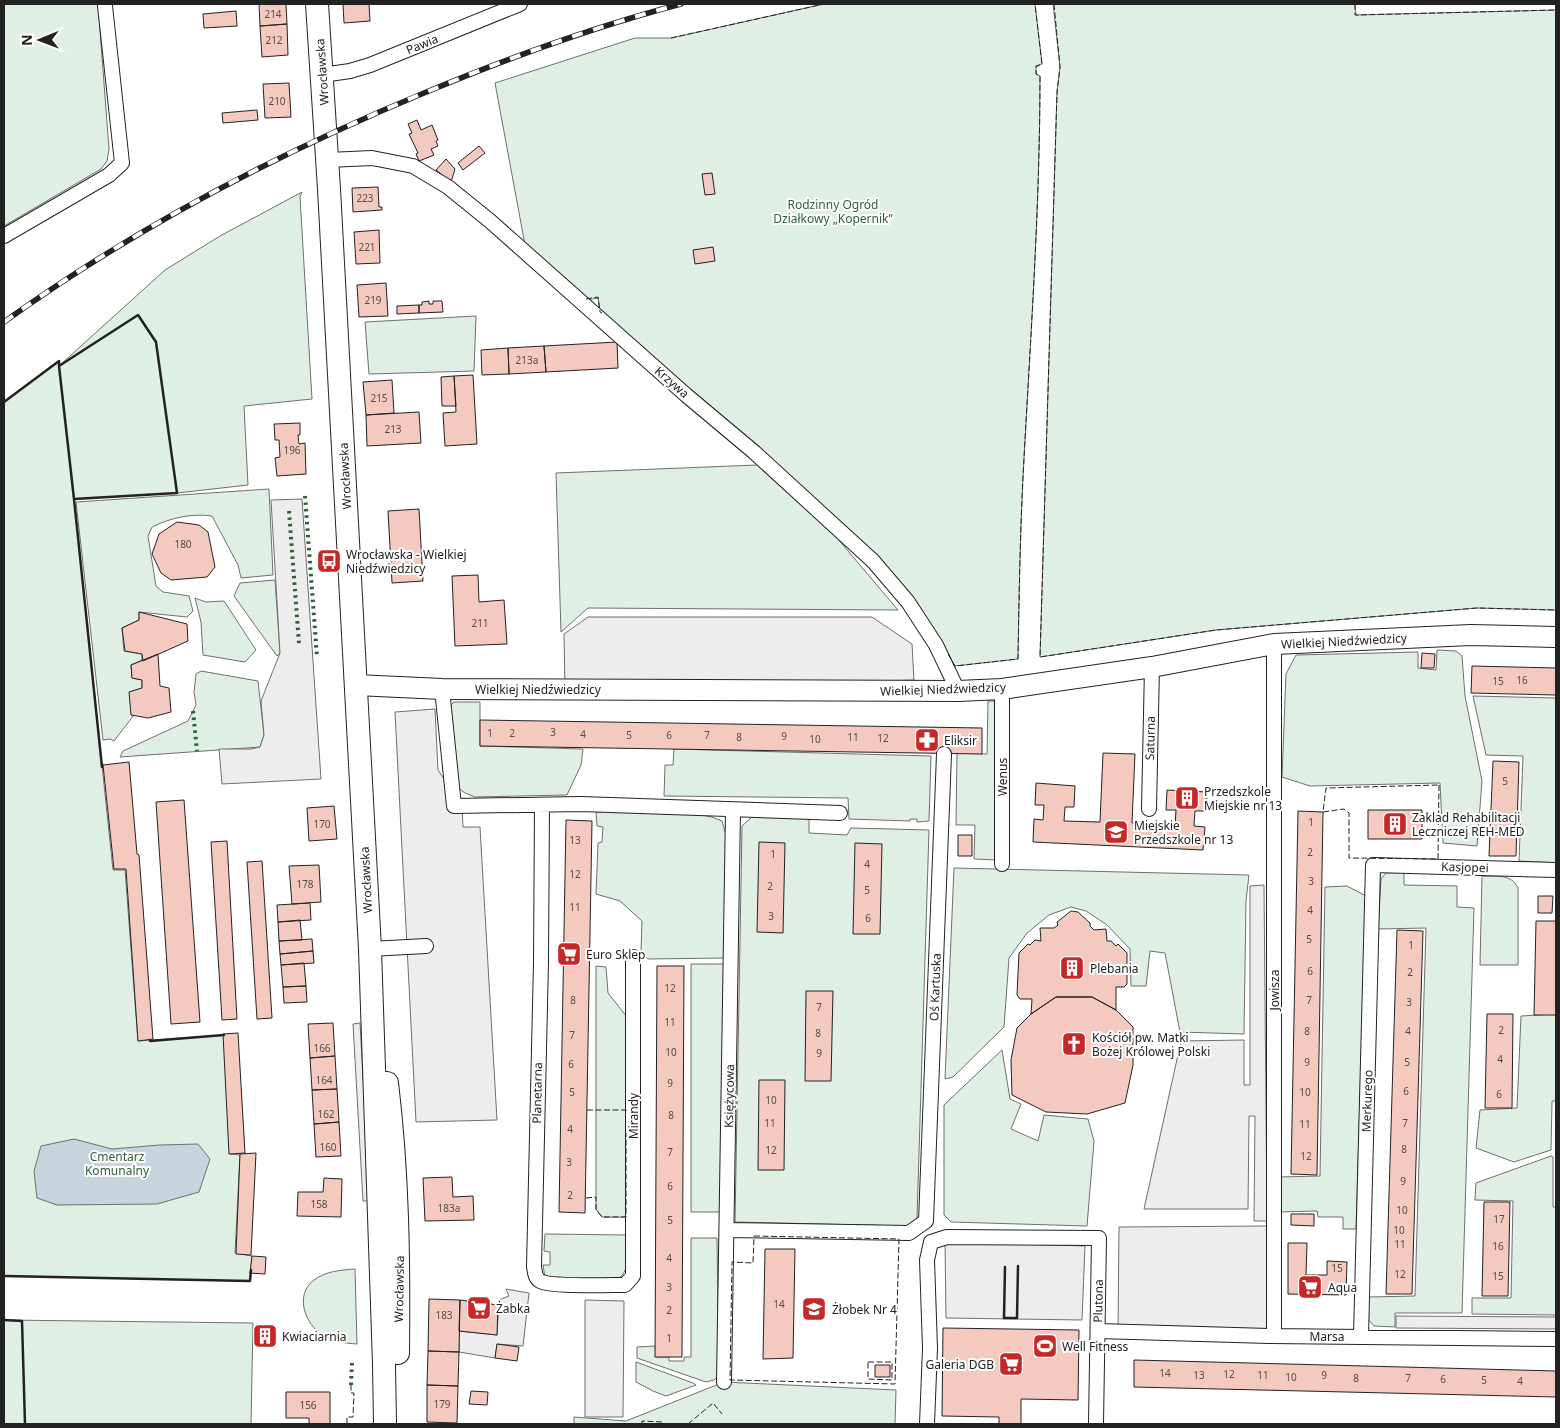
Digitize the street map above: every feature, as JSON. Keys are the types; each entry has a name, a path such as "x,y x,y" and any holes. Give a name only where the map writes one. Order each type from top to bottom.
{"main road":[{"name":"Wrocławska","path":"317,4 328,160 370,948 385,1422"}],"street":[{"name":"Pawia","path":"322,75 350,71 370,65 520,4"},
{"path":"4,236 109,175 122,163 105,6"},
{"name":"Krzywa","path":"328,160 372,158 413,166 448,187 490,221 686,395 754,452 873,561 908,602 936,645 958,691"},
{"name":"Wielkiej Niedźwiedzicy","path":"356,685 442,689 958,691 1002,689 1152,667 1274,644 1471,635 1556,637"},
{"name":"Jowisza","path":"1274,644 1274,1336"},
{"name":"Saturna","path":"1149,809 1152,667"},
{"path":"442,689 454,806 581,804 840,813"},
{"name":"Wenus","path":"1002,689 1002,864"},
{"name":"Oś Kartuska","path":"727,1230 909,1233 926,1221 944,754"},
{"name":"Planetarna","path":"542,805 534,1244 536,1277 541,1282 560,1284 625,1285 633,1276"},
{"name":"Księżycowa","path":"724,1382 733,810"},
{"name":"Kasjopei","path":"1373,865 1556,870"},
{"name":"Merkurego","path":"1361,1336 1373,865"},
{"path":"370,948 426,946"},
{"name":"Mirandy","path":"633,957 633,1276"},
{"name":"Plutona","path":"927,1424 930,1348 927,1260 931,1242 947,1238 1099,1238 1096,1424"},
{"name":"Marsa","path":"1098,1331 1274,1336 1556,1339"}],"green space":[{"path":"4,4 98,4 109,149 107,161 101,169 4,226"},
{"name":"Rodzinny Ogród Działkowy „Kopernik”","path":"824,4 1035,4 1042,64 1036,67 1036,74 1040,76 1040,126 1022,500 1018,659 955,666 903,588 600,312 598,298 586,300 525,245 495,83 635,38 671,38"},
{"path":"1053,4 1355,4 1356,15 1556,10 1556,610 1477,608 1216,630 1040,657 1057,92 1060,67"},
{"name":"Cmentarz Komunalny","path":"302,192 300,197 312,399 244,406 248,485 177,493 74,499 113,870 125,870 138,1041 225,1035 230,1154 240,1155 235,1253 252,1256 250,1281 4,1276 4,402 59,361 60,365 165,270 220,236"},
{"path":"476,316 474,371 369,374 365,322"},
{"path":"757,465 832,532 898,610 588,608 561,632 556,473"},
{"path":"269,489 273,575 241,578 238,565 212,516 181,517 152,527 148,536 156,586 163,592 189,596 193,611 187,617 139,612 139,620 122,628 124,651 142,654 142,660 131,665 132,678 142,680 142,688 130,692 134,715 114,741 110,739 103,740 76,502"},
{"path":"275,580 280,653 277,656 234,596 240,583"},
{"path":"195,598 206,602 224,601 256,650 245,662 203,655 201,622"},
{"path":"1437,650 1456,651 1462,656 1465,696 1482,781 1477,846 1443,843 1440,783 1310,786 1282,777 1286,674 1296,655 1418,652 1418,668 1436,670"},
{"path":"201,671 258,681 264,735 260,747 120,757 123,751 188,721 196,705 194,692 196,674"},
{"path":"1473,696 1556,698 1556,863 1519,861 1523,756 1486,755"},
{"path":"988,701 1000,701 997,860 974,859 975,825 956,825 957,753 987,754"},
{"path":"454,702 480,702 480,746 583,749 581,765 567,795 475,797 457,787 450,710"},
{"path":"674,749 931,756 929,821 917,822 917,819 910,819 910,821 849,819 848,798 664,796 665,765 673,765"},
{"path":"626,811 702,815 722,821 727,845 724,958 648,959 641,952 642,921 620,901 596,894 598,843 602,842 603,827 597,826 596,812"},
{"path":"753,816 809,819 809,833 847,835 851,828 929,830 917,1218 909,1226 735,1222 742,826"},
{"path":"954,868 1249,875 1246,901 1244,1034 1180,1032 1165,953 1150,951 1146,986 1131,986 1130,949 1107,925 1086,911 1071,907 1049,915 1027,933 1009,958 1004,1027 953,1077 945,1079"},
{"path":"1404,872 1404,885 1457,886 1457,907 1474,908 1462,1313 1395,1313 1395,1327 1374,1326 1367,1318 1368,1297 1415,1296 1426,928 1378,929 1381,879 1386,873"},
{"path":"1482,876 1507,878 1515,883 1518,888 1518,965 1480,965"},
{"path":"1347,886 1366,896 1356,1229 1343,1229 1343,1217 1318,1217 1317,1211 1280,1212 1279,1177 1320,1176 1325,887"},
{"path":"691,964 727,964 721,1212 691,1212"},
{"path":"596,966 606,967 608,993 627,1017 626,1217 602,1217 596,1209"},
{"path":"1556,1014 1556,1101 1552,1101 1551,1150 1514,1162 1476,1148 1480,1110 1517,1108 1521,1016"},
{"path":"1002,1050 1010,1099 1021,1104 1011,1129 1038,1141 1044,1115 1088,1119 1094,1141 1087,1226 951,1222 944,1215 944,1105"},
{"path":"1551,1156 1553,1157 1553,1207 1556,1207 1556,1315 1472,1314 1472,1298 1511,1298 1513,1201 1475,1200 1476,1183"},
{"path":"545,1234 626,1235 625,1271 618,1279 610,1281 545,1277 543,1265 550,1265 550,1252 544,1251"},
{"path":"691,1238 717,1238 719,1375 714,1380 706,1382 637,1358 637,1347 655,1346 656,1357 669,1357 669,1361 684,1361 684,1357 691,1357"},
{"path":"355,1269 357,1344 335,1341 323,1336 307,1317 303,1301 304,1293 314,1280 334,1272"},
{"path":"4,1320 253,1323 251,1424 4,1424"},
{"path":"636,1362 696,1385 666,1396 636,1382"},
{"path":"724,1382 896,1390 895,1424 574,1424 574,1417 626,1421"}],"shaded area":[{"path":"302,499 321,779 222,784 219,749 251,749 260,747 264,735 261,701 280,653 271,500"},
{"path":"588,617 872,617 912,644 914,680 565,689 564,634"},
{"path":"435,709 438,770 462,806 463,827 480,827 497,1120 416,1122 395,712"},
{"path":"1264,885 1267,1221 1254,1221 1255,1116 1249,1116 1248,1209 1144,1209 1181,1041 1244,1040 1244,1085 1250,1085 1250,886"},
{"path":"360,1023 370,1201 363,1201 353,1024"},
{"path":"74,1139 112,1149 198,1144 210,1159 199,1192 157,1204 57,1205 37,1198 34,1171 41,1146"},
{"path":"1269,1226 1269,1336 1118,1332 1119,1227"},
{"path":"945,1242 1085,1246 1082,1320 946,1318"},
{"path":"506,1289 529,1293 523,1346 497,1344 495,1358 459,1352 459,1331 497,1335 499,1300 509,1296"},
{"path":"585,1300 624,1301 623,1417 585,1417"},
{"path":"1396,1316 1556,1317 1556,1329 1396,1328"}],"building":[{"path":"259,4 286,4 287,24 260,26"},
{"path":"343,4 369,4 370,21 344,23"},
{"path":"236,11 237,26 204,28 203,14"},
{"path":"287,24 288,55 262,57 260,26"},
{"path":"289,83 291,117 265,118 263,84"},
{"path":"257,110 258,120 223,123 222,113"},
{"path":"417,120 421,130 432,125 438,140 436,141 438,146 431,149 434,155 419,161 416,154 418,153 409,134 412,133 408,124"},
{"path":"479,146 485,153 463,170 458,163"},
{"path":"446,159 455,169 451,182 436,170"},
{"path":"712,173 715,194 705,195 702,174"},
{"path":"378,187 379,207 382,207 382,210 353,212 352,188"},
{"path":"379,230 380,263 356,264 354,232"},
{"path":"713,247 715,261 695,264 693,250"},
{"path":"386,283 388,316 359,317 357,285"},
{"path":"429,301 429,304 433,304 433,301 442,301 443,312 419,313 419,305 422,305 422,302"},
{"path":"419,305 419,313 397,314 397,306"},
{"path":"617,342 618,368 546,372 544,346"},
{"path":"544,346 546,372 509,374 508,348"},
{"path":"508,348 509,374 482,375 481,350"},
{"path":"473,375 477,444 445,446 443,413 456,412 454,376"},
{"path":"454,376 456,406 442,406 441,377"},
{"path":"392,380 394,413 366,415 363,382"},
{"path":"419,412 421,443 367,446 366,415"},
{"path":"300,423 299,444 305,443 306,474 277,476 275,458 280,457 279,440 275,440 274,424"},
{"path":"419,509 423,581 392,583 388,511"},
{"path":"177,522 199,525 208,532 215,567 207,577 171,580 161,573 152,554 159,534"},
{"path":"478,575 479,602 504,600 507,644 455,646 452,576"},
{"path":"139,612 187,624 188,641 143,661 142,654 125,651 122,628 139,620"},
{"path":"1422,653 1435,654 1434,668 1421,668"},
{"path":"158,654 160,686 169,688 171,712 148,718 131,715 129,692 142,688 142,680 132,678 131,665"},
{"path":"1472,666 1556,668 1556,695 1471,693"},
{"path":"480,720 982,728 982,754 480,746"},
{"name":"Przedszkole Miejskie nr 13","path":"1103,753 1135,754 1132,823 1175,826 1176,810 1166,810 1167,790 1207,792 1206,811 1195,811 1194,826 1205,827 1203,850 1033,842 1034,819 1043,820 1044,805 1035,805 1036,783 1075,786 1074,807 1065,807 1064,821 1100,822"},
{"path":"1493,761 1519,762 1516,856 1489,856"},
{"path":"129,762 137,854 139,855 153,1039 138,1041 126,869 114,869 103,765"},
{"path":"184,800 200,1022 171,1024 156,802"},
{"path":"334,806 337,839 309,841 307,808"},
{"name":"Zaklad Rehabilitacji Leczniczej REH-MED","path":"1368,810 1422,810 1422,839 1368,839"},
{"path":"1298,811 1323,812 1317,1175 1291,1174"},
{"path":"566,820 592,821 585,1213 559,1212"},
{"path":"958,835 972,835 972,856 958,856"},
{"path":"227,841 237,1019 222,1020 211,842"},
{"path":"759,842 785,843 783,933 757,932"},
{"path":"855,843 882,844 880,934 853,934"},
{"path":"262,861 272,1018 257,1019 247,862"},
{"path":"319,865 321,902 292,904 289,866"},
{"path":"1538,896 1553,896 1552,913 1538,913"},
{"path":"310,903 311,920 278,922 277,905"},
{"name":"Plebania","path":"1071,911 1078,912 1090,923 1094,930 1106,929 1107,941 1111,941 1116,946 1118,944 1127,953 1127,984 1124,987 1116,987 1116,1010 1092,997 1056,997 1031,1014 1032,999 1020,999 1017,995 1019,953 1035,940 1041,941 1040,928 1054,928 1058,925 1057,922"},
{"path":"300,920 302,940 279,941 278,922"},
{"path":"1536,921 1556,921 1556,1015 1534,1015"},
{"path":"1397,930 1423,931 1412,1294 1386,1294"},
{"path":"312,939 313,951 280,954 279,941"},
{"path":"313,951 314,963 281,965 280,954"},
{"path":"304,963 306,986 283,987 281,965"},
{"path":"657,966 684,966 682,1357 655,1357"},
{"path":"306,986 307,1002 284,1003 283,987"},
{"path":"806,991 833,991 831,1081 805,1081"},
{"name":"Kościół pw. Matki Bożej Królowej Polski","path":"1056,997 1092,997 1116,1010 1133,1027 1133,1065 1125,1103 1087,1114 1046,1112 1012,1095 1011,1060 1017,1028 1031,1014"},
{"path":"1487,1014 1513,1014 1512,1108 1485,1108"},
{"path":"333,1023 335,1056 310,1058 308,1024"},
{"path":"238,1033 245,1153 229,1154 223,1034"},
{"path":"335,1056 337,1089 312,1090 310,1058"},
{"path":"759,1080 785,1080 784,1170 758,1170"},
{"path":"337,1089 339,1122 314,1124 312,1090"},
{"path":"339,1122 341,1156 316,1157 314,1124"},
{"path":"256,1153 251,1255 236,1254 240,1154"},
{"path":"452,1177 453,1197 473,1196 474,1220 425,1221 423,1178"},
{"path":"324,1178 342,1179 341,1217 297,1216 298,1192 323,1192"},
{"path":"1484,1202 1510,1202 1508,1296 1482,1296"},
{"path":"1291,1214 1314,1214 1314,1226 1291,1225"},
{"path":"1288,1243 1307,1243 1306,1275 1327,1275 1327,1261 1347,1262 1346,1295 1288,1294"},
{"path":"765,1249 795,1249 793,1358 763,1359"},
{"path":"252,1256 266,1257 265,1274 250,1273"},
{"path":"429,1299 460,1300 459,1352 428,1351"},
{"path":"460,1300 498,1305 497,1335 459,1331"},
{"name":"Kwiaciarnia","path":"258,1326 272,1326 271,1346 258,1346"},
{"name":"Galeria DGB","path":"943,1328 1079,1330 1078,1400 1021,1399 1021,1424 999,1424 999,1417 942,1416"},
{"path":"497,1344 519,1347 517,1361 495,1358"},
{"path":"428,1351 459,1352 458,1386 427,1385"},
{"path":"1134,1360 1556,1371 1556,1397 1134,1387"},
{"path":"875,1365 890,1365 890,1377 875,1377"},
{"path":"427,1385 458,1386 457,1423 427,1422"},
{"path":"471,1391 488,1392 487,1405 469,1404"},
{"path":"286,1392 330,1392 330,1424 309,1424 309,1418 286,1418"}],"railway":[{"path":"4,322 104,255 155,224 314,141 424,93 519,56 583,33 681,4"}],"hedge":[{"path":"305,496 317,657"},
{"path":"289,511 299,644"},
{"path":"193,711 197,751"},
{"path":"351,1385 352,1361"}],"fence":[{"path":"671,38 824,4"},
{"path":"948,654 955,666 1018,659 1022,500 1040,126 1040,76 1036,74 1036,66 1042,64 1035,4"},
{"path":"1054,4 1060,67 1057,92 1040,657 1216,630 1477,608 1556,610"},
{"path":"1355,4 1355,15 1556,10"},
{"path":"586,299 598,297 600,312 602,313"},
{"path":"1439,785 1438,859 1349,858 1349,813 1344,809 1323,812 1326,788 1439,785"},
{"path":"587,1110 626,1110 626,1113"},
{"path":"586,1198 596,1197 596,1209 602,1217 626,1217 626,1133"},
{"path":"754,1236 899,1239 895,1384 730,1380 732,1262 753,1263 754,1236"},
{"path":"868,1362 892,1362 892,1380 868,1379 868,1362"},
{"path":"347,1424 347,1417 353,1417 354,1393 351,1393 351,1385"},
{"path":"688,1424 713,1403 722,1414"},
{"path":"642,1424 642,1421 662,1422 662,1424"}],"wall":[{"path":"4,402 59,361 59,366 138,315 156,342 177,493 74,499 102,767"},
{"path":"59,366 74,499"},
{"path":"150,1041 224,1035"},
{"path":"1005,1267 1004,1318 1017,1318 1018,1266"},
{"path":"4,1276 250,1281 251,1270"},
{"path":"4,1320 22,1321 25,1424"}],"place":[{"name":"Wrocławska - Wielkiej Niedźwiedzicy","path":"329,561"},
{"name":"Eliksir","path":"927,740"},
{"name":"Przedszkole Miejskie nr 13","path":"1187,798"},
{"name":"Zaklad Rehabilitacji Leczniczej REH-MED","path":"1395,824"},
{"name":"Miejskie Przedszkole nr 13","path":"1116,832"},
{"name":"Euro Sklep","path":"569,954"},
{"name":"Plebania","path":"1072,968"},
{"name":"Kościół pw. Matki Bożej Królowej Polski","path":"1074,1044"},
{"name":"Aqua","path":"1310,1287"},
{"name":"Żabka","path":"479,1308"},
{"name":"Żłobek Nr 4","path":"814,1309"},
{"name":"Kwiaciarnia","path":"265,1336"},
{"name":"Well Fitness","path":"1045,1346"},
{"name":"Galeria DGB","path":"1011,1364"}]}
